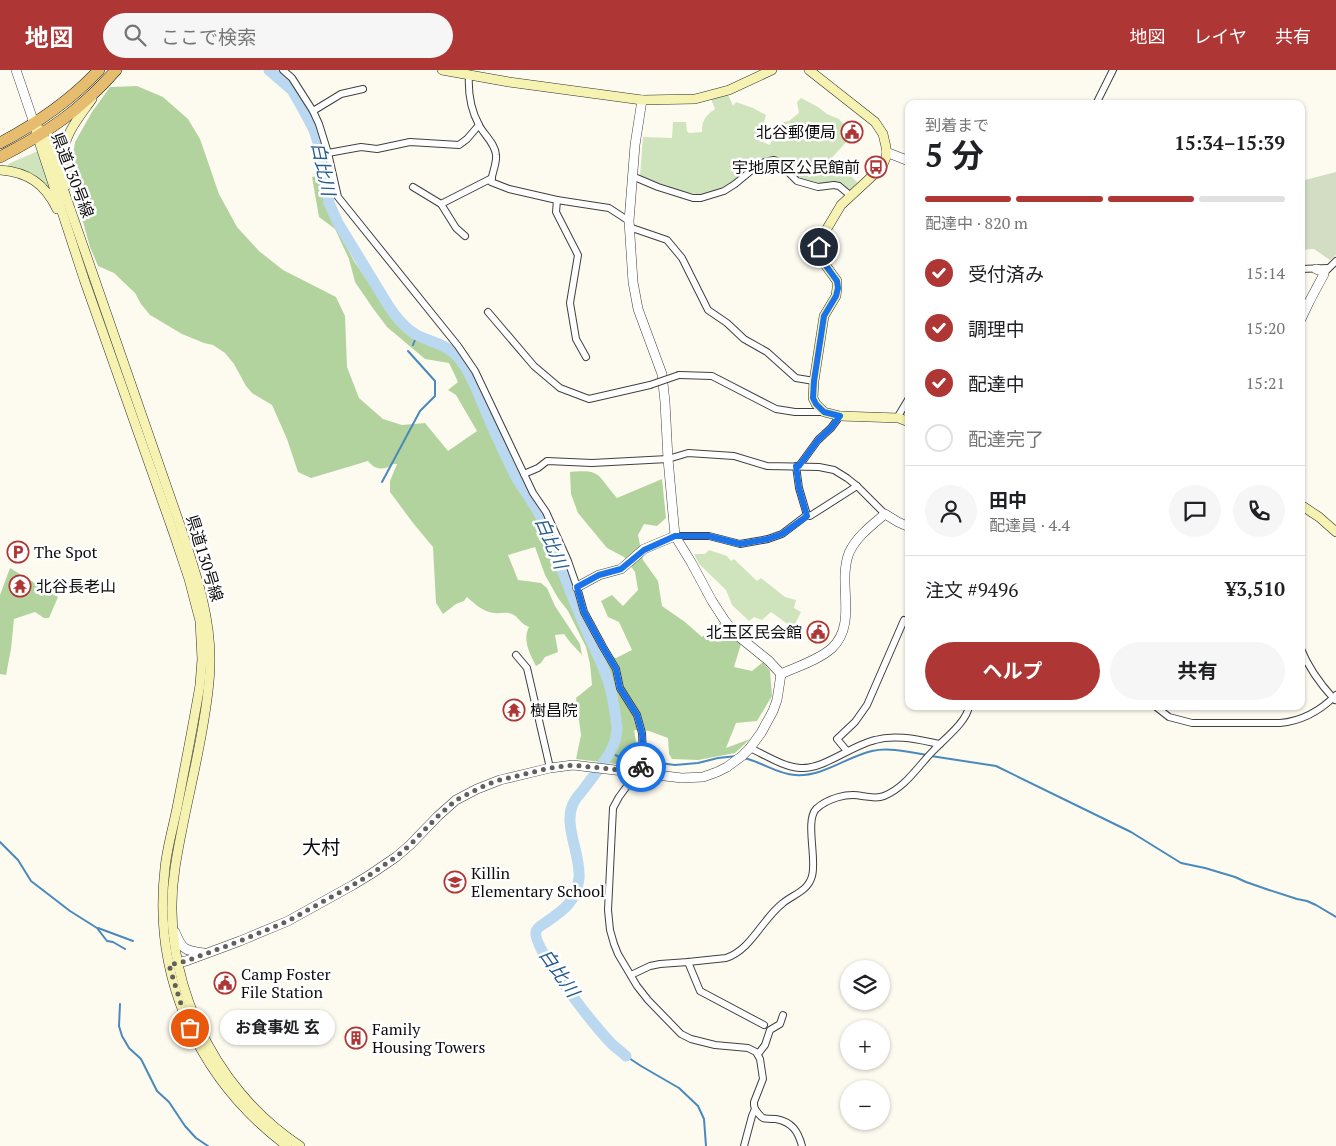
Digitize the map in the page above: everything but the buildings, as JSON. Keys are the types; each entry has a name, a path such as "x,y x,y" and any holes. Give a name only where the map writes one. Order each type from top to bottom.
{"highway":[{"path":"0,143 34,123 78,90 99,70"},
{"path":"0,157 40,135 76,110 116,70"}],"main road":[{"path":"442,70 642,100 695,100 729,90 772,70"},
{"path":"809,70 875,122 883,134 886,152 882,167 842,205 822,237 819,247 820,255 837,281 838,288 836,296 824,316 813,398 824,412 840,416 897,418 905,421"},
{"path":"80,237 77,219 67,187 63,155 65,143 76,121 103,85"},
{"name":"県道130号線","path":"34,123 40,135 86,287 174,534 200,621 202,659 200,685 165,867 163,900 164,924 180,1001 190,1028 216,1075 257,1122 287,1146"},
{"name":"県道130号線","path":"40,135 47,142 182,531 197,576 207,620 210,648 209,688 198,756 175,869 172,901 173,964 184,986 198,1024 209,1047 224,1071 244,1097 260,1113 300,1146"},
{"path":"0,170 20,174 42,186 53,201 70,236"},
{"path":"1305,508 1334,527"}],"street":[{"path":"16,70 34,123"},
{"path":"283,70 292,78 319,124 328,153 338,198 458,346 475,371 533,493 546,512 568,561 584,612 616,669 620,688 637,715 642,733 643,754 639,770 613,808 608,910 610,930 614,944 637,986 681,1034 691,1039 715,1045 752,1049 758,1054 762,1066 763,1079 754,1102 755,1109 763,1118 789,1123 795,1129 802,1146"},
{"path":"1098,100 1113,70"},
{"path":"469,75 469,92 475,116 495,148 497,157 491,182 509,189 557,200 609,208 629,224 667,240 682,258 708,310 727,323 744,339 767,352 796,378 814,381"},
{"path":"313,111 342,94 364,89"},
{"path":"642,100 635,145 629,224 632,282 638,308 662,374 675,536 725,620 737,635 769,661 781,674"},
{"path":"328,153 361,147 376,149 410,142 459,145 479,125"},
{"path":"886,152 905,159"},
{"path":"632,176 658,187 693,198 701,198 724,190 735,184 758,165 774,160 782,163 797,181 818,187 839,186 851,196"},
{"path":"441,204 492,178"},
{"path":"413,187 441,204 456,228 465,236"},
{"path":"557,200 556,212 578,254 570,303 576,339 586,357"},
{"path":"1305,310 1323,270 1336,261"},
{"path":"1305,269 1323,270"},
{"path":"488,312 534,366 560,388 590,398 650,385 679,375 712,376 776,408 795,412 824,412"},
{"path":"897,418 905,405"},
{"path":"807,516 799,488 797,466 840,416"},
{"path":"524,474 538,468 547,461 592,463 668,459 688,453 734,456 767,466 819,466 834,470 847,478 885,514 905,525"},
{"path":"577,587 599,575 621,569 644,550 675,536 709,536 740,544 768,539 782,534 807,516 810,516 857,486"},
{"path":"781,674 828,652 840,638 846,622 845,580 850,552 864,532 885,514"},
{"path":"848,750 837,739 855,722 867,706 904,620"},
{"path":"516,655 527,668 550,768"},
{"path":"1160,710 1169,717 1192,723 1280,723 1296,720 1312,714 1335,698 1317,679 1305,658"},
{"path":"173,964 207,954 288,921 371,874 403,851 456,800 500,780 550,768 573,765 608,770 639,770 682,778 710,775 727,767 749,750 761,733 777,700 781,674"},
{"path":"631,975 650,966 726,958 736,953 782,903 810,884 814,868 811,818 816,810 832,800 848,794 876,798 884,796 908,779 964,718 968,710"},
{"path":"749,750 798,768 805,768 819,764 874,740 884,738 906,738 940,744"},
{"path":"172,925 184,949 207,954"},
{"path":"688,962 700,991 764,1025"},
{"path":"758,1054 770,1030 780,1024 784,1015"},
{"path":"744,1146 755,1109"}],"green space":[{"path":"137,86 163,97 188,119 200,139 219,194 237,227 259,251 283,270 336,297 345,316 347,367 359,398 383,419 402,425 425,423 448,451 477,431 456,395 448,390 458,382 449,363 425,359 387,327 355,282 349,259 335,229 319,217 312,177 320,175 333,221 354,261 399,327 414,339 453,349 464,361 477,384 515,467 546,521 586,626 600,651 616,658 632,650 619,622 608,617 601,601 612,595 623,606 638,590 635,572 624,557 607,548 578,513 571,494 570,472 594,473 602,479 617,498 662,479 666,518 657,526 644,524 638,535 643,560 658,581 662,606 702,637 720,623 741,644 734,667 752,671 763,662 770,671 772,696 757,721 736,723 726,748 750,739 735,753 698,760 672,759 669,754 668,738 649,731 634,730 638,754 632,766 576,759 581,735 576,698 592,685 590,664 586,647 568,611 545,575 535,547 508,555 518,580 541,583 547,588 555,606 580,644 582,655 564,634 555,635 558,652 545,657 536,666 529,652 526,637 529,627 514,615 486,611 467,597 464,601 456,604 443,614 436,603 433,547 390,492 390,481 397,464 380,469 368,461 311,478 298,472 287,439 272,405 252,393 225,353 213,345 182,334 150,315 135,293 114,273 98,266 90,247 70,175 75,142 92,112 110,87"},
{"path":"727,92 733,106 736,102 766,115 760,141 770,145 784,122 789,121 799,113 797,102 801,98 839,119 848,130 845,134 849,139 828,162 845,170 861,186 851,196 840,187 818,186 800,182 782,163 766,161 731,186 701,195 659,185 640,176 643,137 672,138 673,122 686,122 689,133 702,132 705,119 715,109 710,96"},
{"path":"38,151 53,193 8,166 8,164"},
{"path":"1336,172 1336,255 1330,260 1314,249 1305,250 1305,180"},
{"path":"709,550 727,556 731,561 734,559 757,581 761,578 785,597 796,600 794,608 801,612 793,628 771,612 762,620 754,617 749,621 732,605 726,590 699,564 694,554 705,554"},
{"path":"10,568 58,597 49,618 44,618 35,612 14,619 6,675 0,674 0,595"}],"waterway":[{"name":"白比川","path":"269,70 292,90 314,130 323,158 329,203 338,223 388,305 400,321 411,331 454,353 470,375 516,477 542,519 608,681 617,728 614,744 606,759 576,799 570,812 571,831 579,869 575,893 568,905 540,926 536,932 537,940 543,953 566,987 602,1033 626,1056"},
{"path":"413,345 417,335"},
{"path":"382,482 420,411 435,396 435,381 408,351"},
{"path":"744,758 788,774 805,775 825,770 872,751 899,750 926,755"},
{"path":"610,752 621,758 675,765 737,756"},
{"path":"931,756 996,766 1131,832 1181,863 1235,877 1269,890 1307,901 1336,917"},
{"path":"0,842 18,860 31,881 70,911 97,928 107,941 113,942 125,949"},
{"path":"98,928 133,941"},
{"path":"120,1004 119,1026 129,1048 141,1059 157,1091 169,1102 185,1126 196,1138 208,1146"},
{"name":"白比川","path":"626,1056 679,1088 698,1106 704,1119 706,1146"}],"way so far":[{"path":"190,1028 173,982 169,965 186,961 288,921 371,874 410,845 456,800 477,789 500,780 550,768 573,765 637,772 641,767"}],"place":[{"name":"北谷郵便局","path":"852,132"},
{"name":"宇地原区公民館前","path":"876,167"},
{"name":"The Spot","path":"18,552"},
{"name":"北谷長老山","path":"20,586"},
{"name":"北玉区民会館","path":"818,632"},
{"name":"樹昌院","path":"514,710"},
{"name":"Killin Elementary School","path":"455,882"},
{"name":"Camp Foster File Station","path":"225,983"},
{"name":"お食事処 玄","path":"190,1028"},
{"name":"Family Housing Towers","path":"356,1038"}],"district":[{"name":"大村","path":"321,847"}],"route":[{"path":"641,767 643,754 642,733 637,715 624,696 620,688 616,669 584,612 577,587 599,575 621,569 644,550 675,536 709,536 740,544 768,539 782,534 807,516 799,488 796,466 799,466 806,454 840,416 824,412 813,398 824,316 836,296 838,288 837,281 820,255 819,247"}]}
